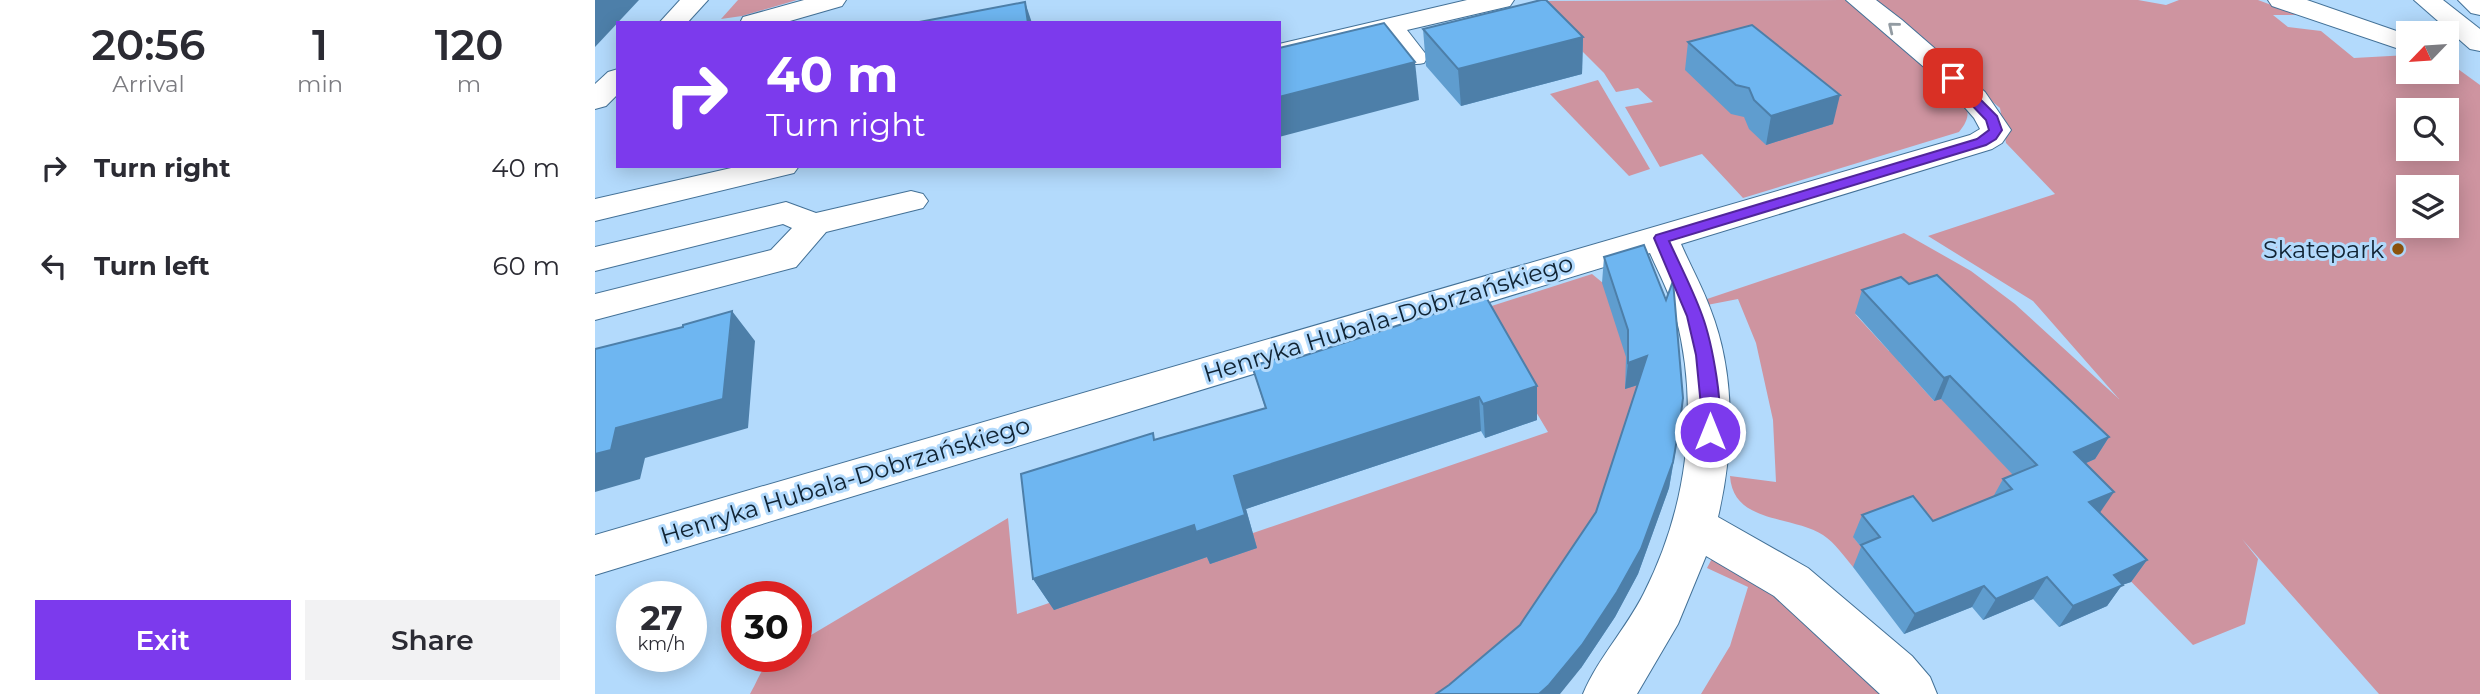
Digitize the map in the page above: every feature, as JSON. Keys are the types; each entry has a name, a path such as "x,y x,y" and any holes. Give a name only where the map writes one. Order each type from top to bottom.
{"street":[{"path":"675,21 695,0"},
{"path":"760,21 833,0"},
{"path":"1281,51 1501,0"},
{"name":"Henryka Hubala-Dobrzańskiego","path":"595,555 1981,142 1991,136 1996,130 1992,118 1979,102 1859,0"},
{"path":"2281,0 2324,6 2396,40"},
{"path":"2471,0 2480,7"},
{"path":"2438,15 2480,43"},
{"path":"1390,26 1413,57"},
{"path":"2459,55 2480,61"},
{"path":"595,100 616,80"},
{"path":"595,210 774,168"},
{"path":"595,259 786,213 814,224 911,201"},
{"path":"595,307 783,259 814,224"},
{"path":"1608,694 1629,666 1663,603 1695,526 1706,477 1711,410 1704,355 1695,316 1661,238"},
{"path":"1695,526 1791,582 1894,673 1912,694"}],"shaded area":[{"path":"738,0 797,0 742,16 721,19"},
{"path":"1845,0 1958,92 1967,107 1966,121 1959,132 1743,198 1702,154 1660,167 1625,107 1653,102 1638,88 1616,92 1604,73 1532,1"},
{"path":"1869,0 2138,0 2166,5 2179,0 2258,0 2298,15 2273,15 2288,27 2321,31 2354,58 2396,56 2396,84 2459,84 2459,70 2480,85 2480,694 2379,694 2242,539 2258,559 2245,624 2193,645 2075,524 2061,474 2094,459 1855,314 1889,351 1898,348 1899,362 1934,401 1941,398 2025,487 2027,542 1854,538 1871,559 1853,567 1823,535 1766,516 1741,503 1730,476 1776,482 1773,420 1756,343 1738,299 1707,305 1707,299 1904,233 1971,271 2015,304 2119,399 2033,301 1928,236 2055,194 2006,143 2000,108"},
{"path":"1598,80 1650,169 1629,176 1550,94"},
{"path":"1592,274 1603,283 1628,276 1650,431 1525,694 750,694 761,672 812,672 812,634 1008,518 1017,614 1548,432 1476,311"},
{"path":"1717,549 1896,694 1701,694 1730,646 1748,587 1707,568"}],"building":[{"path":"1546,0 1583,37 1458,69 1423,29"},
{"path":"1025,2 1028,21 925,21"},
{"path":"1384,23 1415,62 1281,96 1281,48"},
{"path":"1752,25 1840,95 1771,116 1754,100 1749,88 1736,85 1688,42"},
{"path":"1644,245 1666,300 1673,281 1683,398 1673,462 1641,549 1582,645 1539,694 1436,694 1520,625 1596,512 1647,356 1628,363 1628,330 1604,257"},
{"path":"1937,275 2109,437 2074,452 2114,492 2089,502 2147,560 2114,575 2123,585 2073,606 2047,577 1996,599 1984,586 1915,614 1861,545 1880,537 1862,515 1913,496 1933,521 2012,489 2003,479 2037,465 1950,376 1944,378 1862,290 1901,277 1909,284"},
{"path":"1486,297 1537,386 1483,404 1479,397 1234,476 1245,515 1196,532 1194,525 1033,579 1021,474 1153,433 1154,440 1266,408 1252,366 1295,353 1297,358"},
{"path":"732,311 723,399 616,428 611,450 595,454 595,349 683,327"}],"place":[{"name":"Skatepark","path":"2398,249"}],"route":[{"path":"1710,432 1711,410 1704,355 1695,316 1661,238 1981,142 1996,130 1992,118 1972,94 1953,78"}]}
